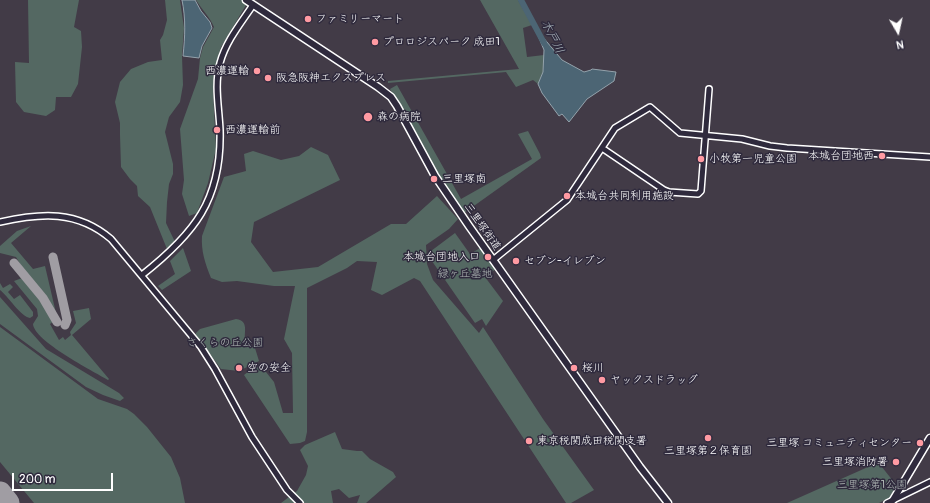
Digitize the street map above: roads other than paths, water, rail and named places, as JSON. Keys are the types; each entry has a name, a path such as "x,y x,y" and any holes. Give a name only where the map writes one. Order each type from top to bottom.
{"main road":[{"name":"三里塚街道","path":"246,0 378,87 390,97 397,106 435,176 640,467 668,503"},
{"path":"890,502 930,438"}],"street":[{"path":"142,276 166,256 185,237 199,218 209,199 218,170 219,161 220,139 217,87 220,62 228,43 253,5"},
{"path":"602,148 661,189 669,192 697,194 701,191 709,89"},
{"path":"493,260 567,200 615,128 650,108 680,133 742,139 770,146 787,148 930,157"},
{"path":"0,222 48,215 69,217 87,223 111,239 201,348 215,369 252,437 287,490 300,503"},
{"path":"890,502 930,482"}],"water":[{"path":"182,0 195,0 201,11 210,22 212,28 202,46 199,58 183,56 185,28"},
{"path":"542,36 562,60 584,72 592,69 616,72 614,81 587,99 569,122 562,114 559,116 542,93 538,84 543,72 544,50 539,38"}],"waterway":[{"name":"木戸川","path":"521,0 544,43"}],"place":[{"name":"ファミリーマート","path":"308,19"},
{"name":"プロロジスパーク 成田1","path":"375,42"},
{"name":"西濃運輸","path":"257,71"},
{"name":"阪急阪神エクスプレス","path":"268,78"},
{"name":"森の病院","path":"368,117"},
{"name":"西濃運輸前","path":"217,130"},
{"name":"本城台団地西","path":"882,156"},
{"name":"小牧第一児童公園","path":"701,159"},
{"name":"三里塚南","path":"434,179"},
{"name":"本城台共同利用施設","path":"567,196"},
{"name":"本城台団地入口","path":"488,257"},
{"name":"セブン-イレブン","path":"516,261"},
{"name":"空の安全","path":"239,368"},
{"name":"桜川","path":"574,368"},
{"name":"ヤックスドラッグ","path":"602,380"},
{"name":"三里塚第２保育園","path":"708,438"},
{"name":"東京税関成田税関支署","path":"529,441"},
{"name":"三里塚 コミュニティセンター","path":"920,443"},
{"name":"三里塚消防署","path":"896,462"}],"park label":[{"name":"緑ヶ丘墓地","path":"465,274"},
{"name":"さくらの丘公園","path":"225,343"},
{"name":"三里塚第1公園","path":"872,485"}]}
